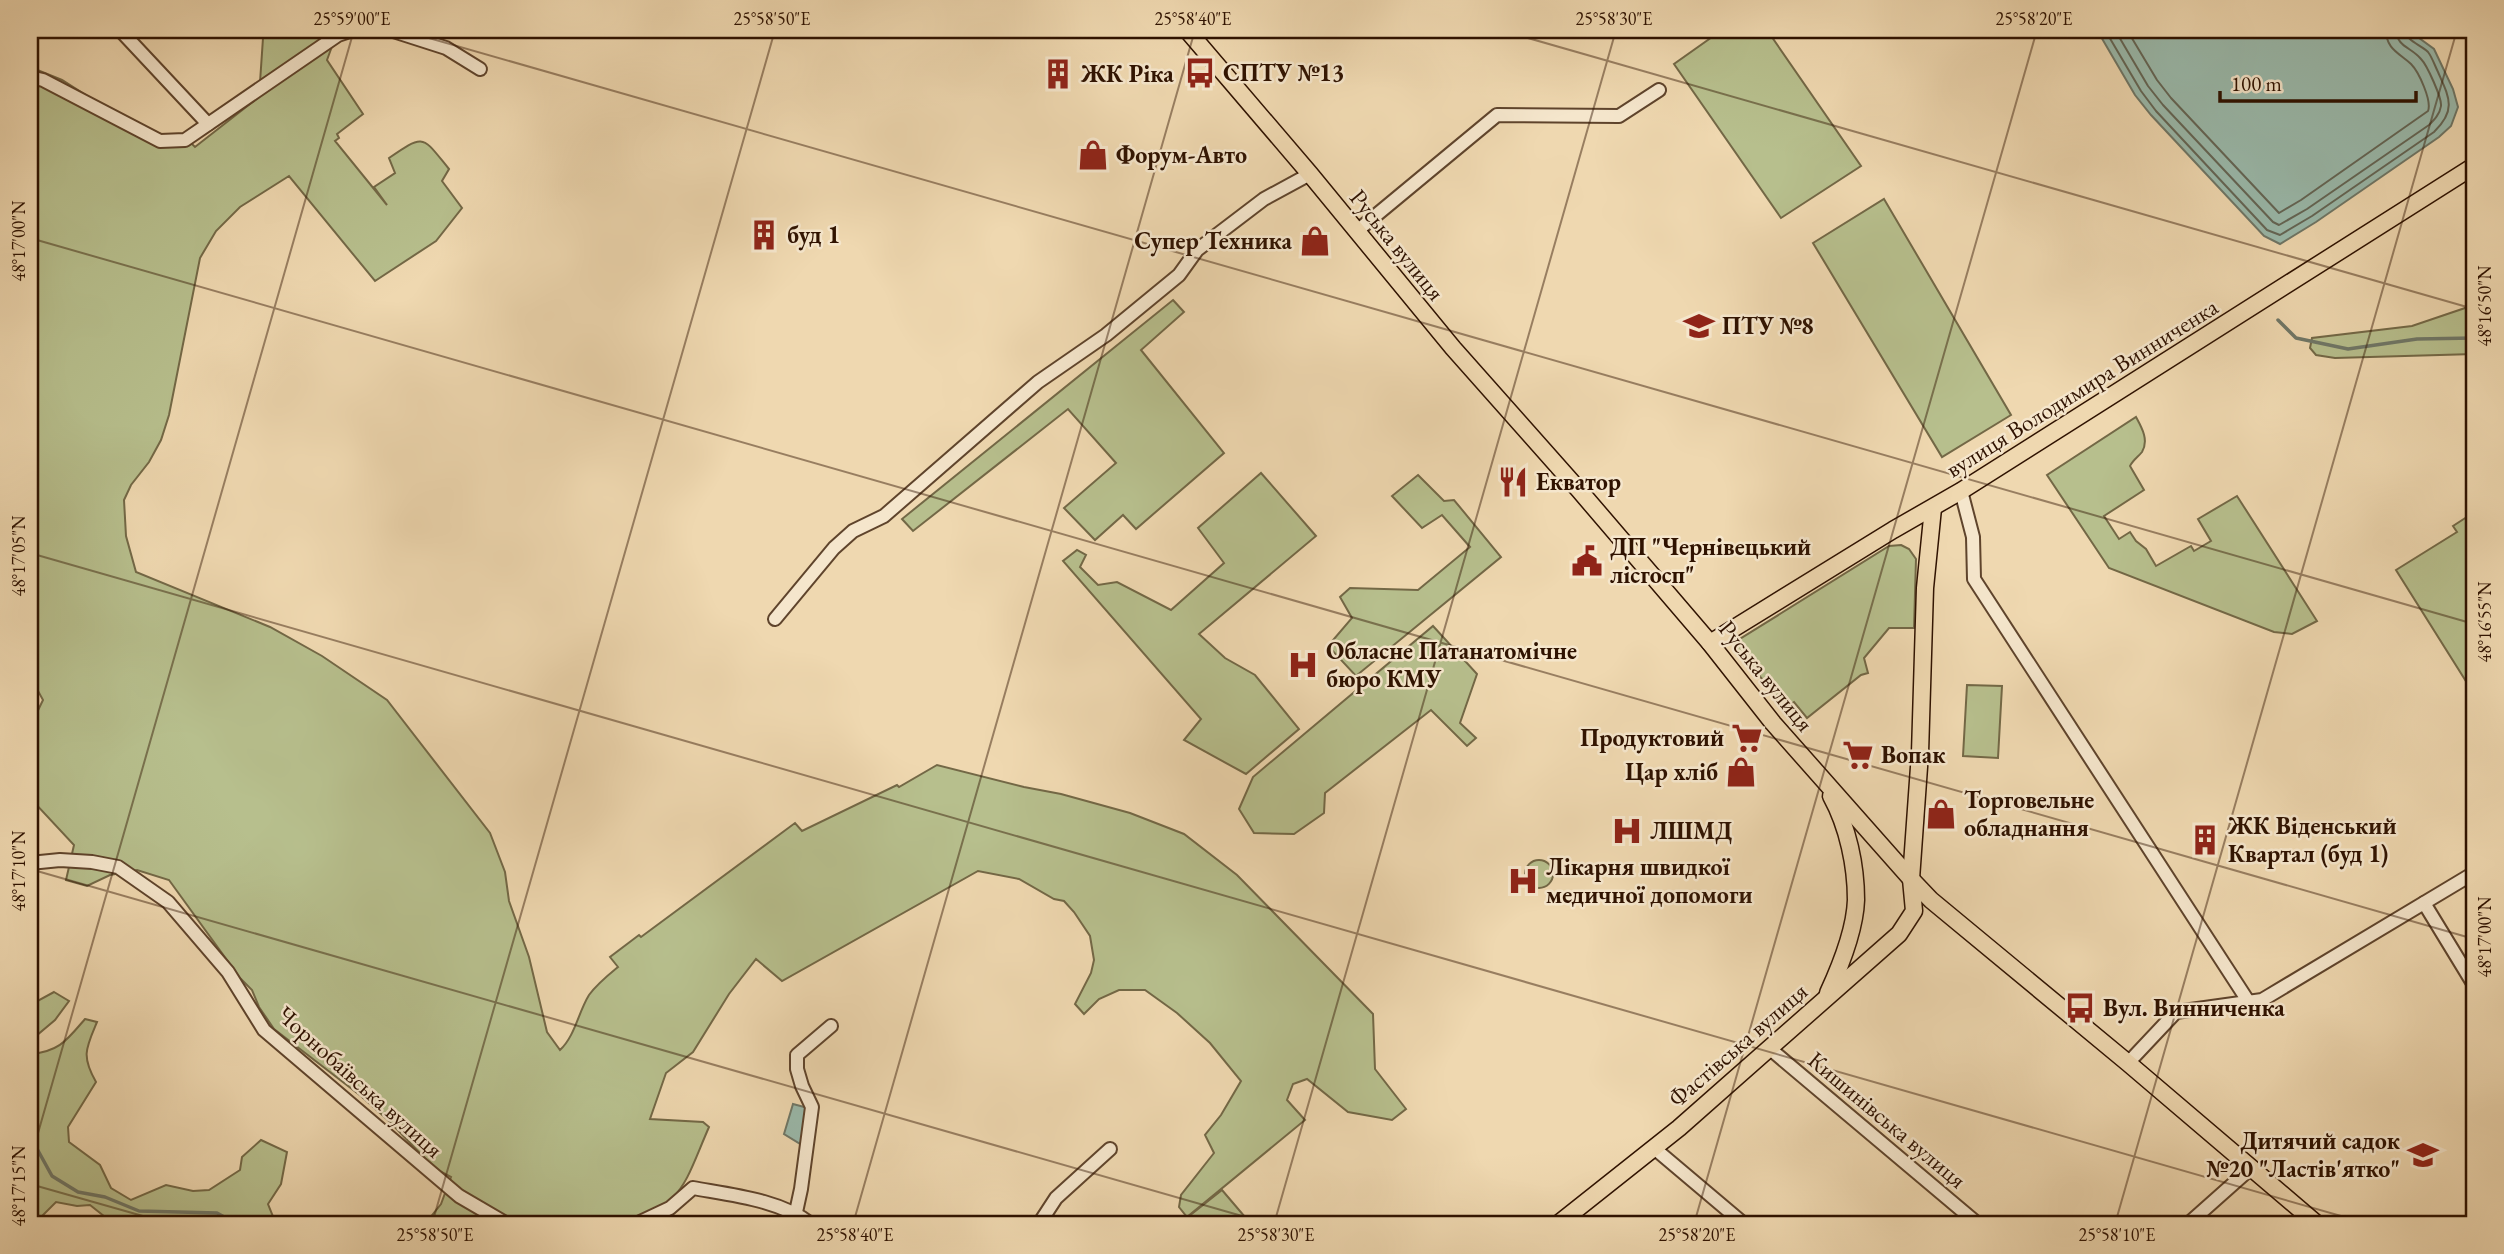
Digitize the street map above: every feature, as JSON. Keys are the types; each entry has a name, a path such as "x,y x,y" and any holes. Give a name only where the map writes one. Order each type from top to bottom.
{"main road":[{"name":"Руська вулиця","path":"1187,30 1496,399 1579,490 1710,643 1773,723 1911,879 1931,900 2129,1063 2317,1224"},
{"name":"вулиця Володимира Винниченка","path":"1710,643 1893,530 1961,492 2474,166"},
{"name":"Фастівська вулиця","path":"1558,1224 1654,1148 1899,934 1914,911 1911,879 1920,753 1925,588 1933,508"},
{"path":"1820,776 1839,810 1848,841 1856,902 1843,960 1826,998"}],"street":[{"path":"120,30 208,124"},
{"path":"30,78 43,80 160,141 186,140 338,35 353,30"},
{"path":"390,30 446,48 481,69"},
{"path":"1357,231 1497,115 1619,116 1660,90"},
{"path":"775,619 834,548 852,531 884,516 1046,375 1106,335 1179,275 1197,250 1264,199 1310,174"},
{"path":"1961,492 1973,537 1975,579 2248,1001"},
{"name":"Чорнобаївська вулиця","path":"30,863 60,860 118,867 168,902 228,972 264,1030 459,1196 507,1224"},
{"path":"2129,1063 2176,1012 2262,1000 2474,873"},
{"path":"2424,903 2474,985"},
{"path":"796,1212 802,1189 813,1107 802,1086 797,1069 797,1055 831,1026"},
{"name":"Кишинівська вулиця","path":"1769,1048 1978,1224"},
{"path":"1654,1148 1744,1224"},
{"path":"1039,1224 1056,1198 1110,1149"},
{"path":"2188,1224 2251,1168"},
{"path":"636,1224 670,1208 693,1188 741,1197 796,1212 811,1224"}],"green space":[{"path":"257,30 338,30 327,60 363,114 337,134 339,138 335,141 387,205 374,187 395,173 389,158 417,142 428,144 449,169 442,181 462,208 436,241 375,281 289,176 240,207 216,231 200,258 169,415 161,440 124,500 126,536 136,572 270,627 322,656 387,700 490,833 505,872 509,901 529,957 547,1032 560,1050 569,1038 589,995 618,967 610,957 639,935 641,937 795,823 802,831 897,785 899,787 937,765 1130,813 1184,834 1237,875 1373,1014 1375,1069 1406,1109 1392,1120 1348,1112 1307,1079 1293,1084 1287,1100 1305,1120 1187,1217 1179,1207 1181,1195 1214,1153 1205,1135 1221,1115 1241,1081 1210,1043 1177,1013 1145,990 1119,990 1099,999 1084,1014 1075,1004 1091,973 1094,960 1090,936 1074,912 1064,901 1054,899 1019,879 978,871 782,981 756,959 729,994 693,1052 666,1073 650,1119 703,1122 709,1127 693,1166 678,1192 667,1202 654,1210 613,1224 425,1224 441,1204 451,1177 434,1168 361,1096 274,1029 259,1007 252,990 240,978 169,880 137,870 110,875 87,886 66,880 74,845 33,801 30,803 30,727 43,700 37,689 30,693 30,67 62,80 136,127 166,139 184,136 195,147 259,97 263,38"},
{"path":"1722,30 1767,30 1861,166 1781,218 1674,64"},
{"path":"1884,199 2011,415 1942,457 1813,243"},
{"path":"1173,300 1184,312 1141,350 1224,453 1136,529 1123,515 1095,540 1064,508 1116,463 1068,409 913,531 902,519"},
{"path":"2474,305 2474,354 2335,358 2316,355 2310,348 2312,338 2412,326"},
{"path":"2136,417 2145,443 2142,452 2130,466 2144,490 2104,516 2119,539 2130,532 2146,549 2156,566 2191,546 2194,551 2211,541 2198,519 2237,496 2317,621 2292,634 2274,632 2109,568 2047,475"},
{"path":"1261,473 1316,536 1199,634 1225,658 1255,675 1299,729 1246,774 1184,740 1201,719 1063,561 1077,550 1086,555 1080,567 1098,585 1117,582 1171,610 1224,563 1198,528"},
{"path":"1418,475 1444,501 1454,500 1501,557 1356,676 1328,646 1352,618 1340,597 1350,588 1418,590 1470,547 1442,515 1422,528 1392,496"},
{"path":"2473,513 2474,694 2396,570 2457,532 2453,526"},
{"path":"1901,545 1909,549 1916,559 1914,628 1889,628 1864,658 1868,673 1861,675 1807,718 1794,702 1786,707 1734,646 1735,642 1889,546"},
{"path":"1433,626 1477,674 1460,723 1476,738 1467,746 1431,710 1325,793 1324,813 1294,834 1254,833 1239,809 1253,777"},
{"path":"1967,685 2002,686 1998,758 1963,756"},
{"path":"1539,860 1549,864 1553,874 1549,884 1539,888 1529,884 1525,874 1529,864"},
{"path":"54,992 69,1001 55,1020 30,1041 30,1005"},
{"path":"85,1019 97,1022 87,1052 88,1065 96,1082 68,1127 69,1142 100,1165 111,1188 131,1200 166,1185 193,1191 209,1190 240,1170 242,1157 261,1140 287,1152 281,1184 268,1204 276,1224 114,1224 90,1205 77,1206 56,1202 35,1223 30,1217 30,1054 48,1051 62,1044"},
{"path":"1222,1190 1251,1224 1179,1224"}],"water":[{"path":"2097,30 2408,30 2434,49 2453,89 2458,107 2451,126 2439,137 2280,244 2264,236 2151,115 2135,95"},
{"path":"793,1104 808,1108 802,1145 784,1134"}],"waterway":[{"path":"2278,320 2296,338 2348,349 2417,339 2474,338"},
{"path":"30,1136 52,1176 78,1192 105,1197 139,1211 217,1213 237,1224"}],"place":[{"name":"СПТУ №13","path":"1200,73"},
{"name":"ЖК Ріка","path":"1058,74"},
{"name":"Форум-Авто","path":"1093,155"},
{"name":"буд 1","path":"764,235"},
{"name":"Супер Техника","path":"1315,241"},
{"name":"ПТУ №8","path":"1699,326"},
{"name":"Екватор","path":"1513,482"},
{"name":"ДП \"Чернівецький лісгосп\"","path":"1587,561"},
{"name":"Обласне Патанатомічне бюро КМУ","path":"1303,665"},
{"name":"Продуктовий","path":"1747,738"},
{"name":"Вопак","path":"1858,755"},
{"name":"Цар хліб","path":"1741,772"},
{"name":"Торговельне обладнання","path":"1941,814"},
{"name":"ЛШМД","path":"1627,831"},
{"name":"ЖК Віденський Квартал (буд 1)","path":"2205,840"},
{"name":"Лікарня швидкої медичної допомоги","path":"1523,881"},
{"name":"Вул. Винниченка","path":"2080,1008"},
{"name":"Дитячий садок №20 \"Ластів'ятко\"","path":"2423,1155"}]}
